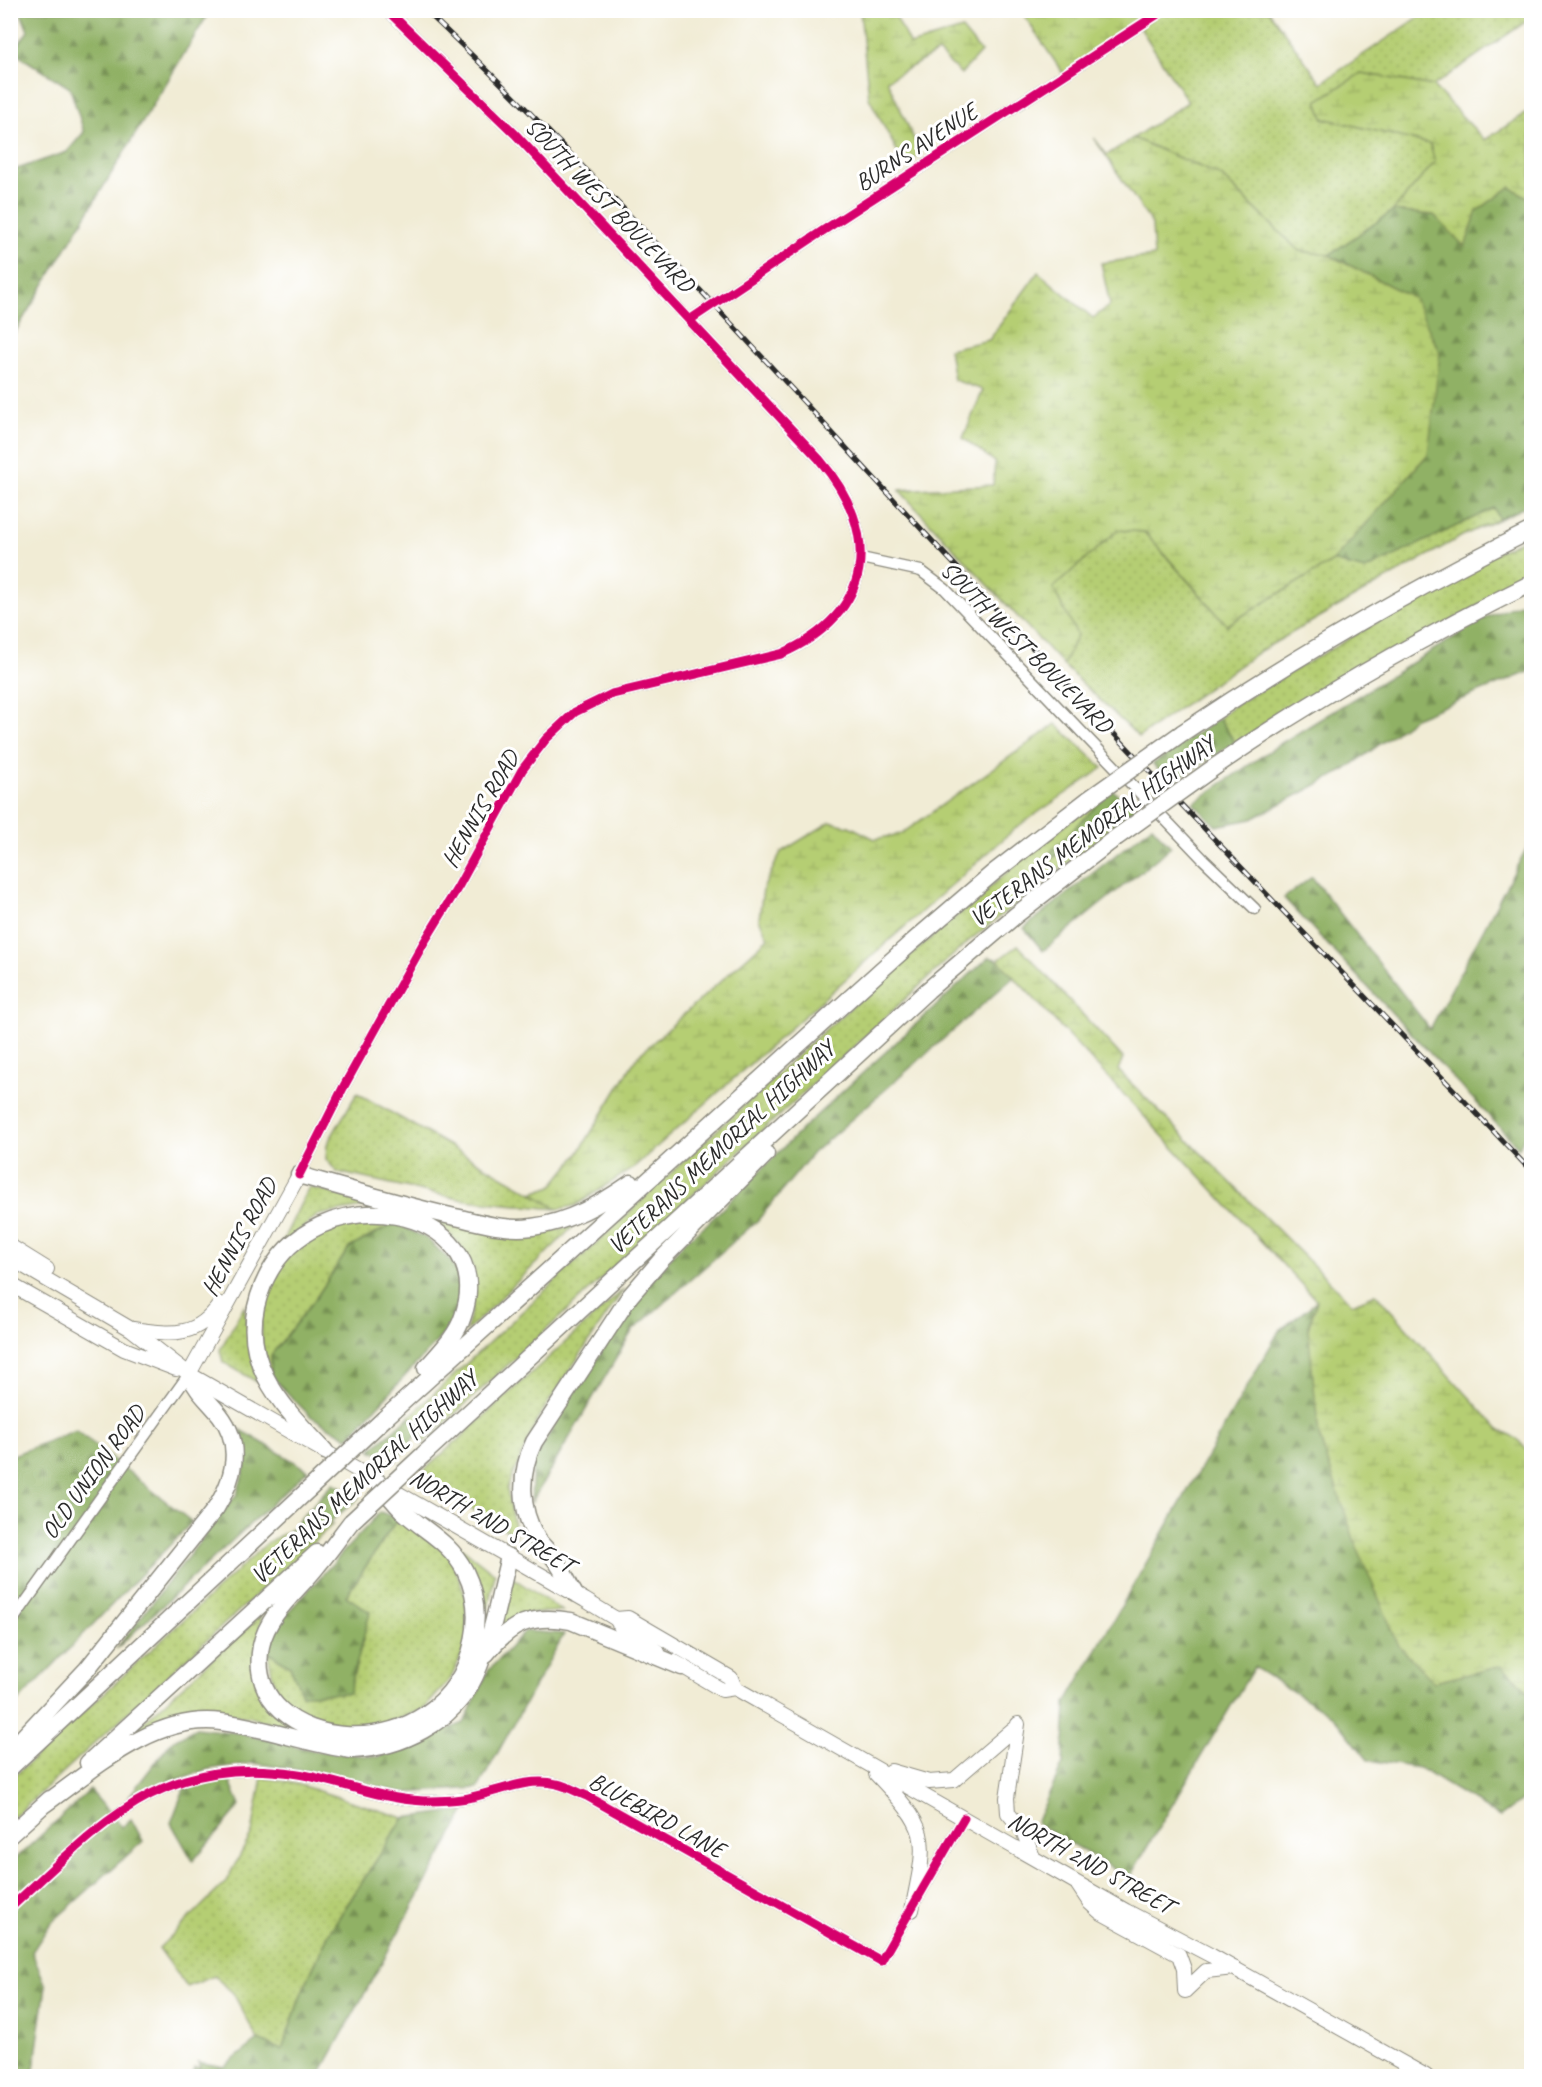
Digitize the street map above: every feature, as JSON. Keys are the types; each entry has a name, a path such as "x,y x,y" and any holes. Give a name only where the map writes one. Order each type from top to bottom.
{"highway":[{"name":"VETERANS MEMORIAL HIGHWAY","path":"10,1768 384,1419 782,1057 976,887 1089,799 1274,672 1475,558 1532,530"},
{"name":"VETERANS MEMORIAL HIGHWAY","path":"10,1835 898,1018 1016,915 1110,842 1216,766 1341,686 1443,628 1532,583"},
{"path":"574,1593 556,1561 540,1542 523,1498 523,1474 526,1459 534,1442 617,1314 646,1276 898,1018"},
{"path":"299,1175 396,1203 482,1223 516,1228 557,1222 596,1206 630,1184 782,1057"},
{"path":"325,1451 274,1393 261,1370 254,1343 256,1309 273,1266 282,1253 304,1234 340,1217 373,1213 403,1217 441,1236 457,1253 466,1274 466,1307 456,1330 384,1419"},
{"path":"10,1751 87,1669 209,1517 228,1489 234,1465 230,1435 220,1416 198,1393 189,1374"},
{"path":"351,1522 269,1624 261,1646 261,1667 269,1694 285,1712 297,1720 334,1734 367,1736 405,1726 442,1700 458,1680 471,1651 476,1617 471,1586 458,1559 441,1538 404,1512 377,1481"},
{"path":"42,1806 127,1748 158,1732 192,1722 221,1721 352,1750 390,1745 432,1725 448,1711 474,1678 482,1660 508,1557"},
{"path":"482,1660 502,1634 519,1624 536,1618 555,1618 571,1621 682,1667"}],"main road":[{"name":"HENNIS ROAD","path":"189,1374 299,1175"},
{"path":"10,1246 70,1283 78,1298"},
{"path":"10,1258 131,1329 189,1374"},
{"path":"131,1329 176,1333 192,1330 213,1313 232,1282 245,1271"},
{"path":"10,1284 124,1349 189,1374"},
{"name":"NORTH 2ND STREET","path":"189,1374 574,1593 616,1619 622,1629 682,1667 722,1689 735,1688 1077,1883 1426,2076"},
{"name":"NORTH 2ND STREET","path":"616,1619 628,1618 699,1658 731,1678 735,1688"},
{"path":"866,1763 928,1782 954,1780 1015,1726 1007,1798 1008,1813 1023,1831 1033,1857"},
{"path":"866,1763 909,1809 923,1838 923,1858 912,1910"},
{"path":"1077,1883 1090,1903 1100,1912 1179,1955 1184,1969 1185,1991 1206,1971 1234,1968"}],"street":[{"name":"SOUTH WEST BOULEVARD","path":"387,10 515,134 691,319 839,484 853,511 861,558 921,571 936,580 1203,859 1255,909"},
{"name":"BURNS AVENUE","path":"691,319 1164,10"},
{"name":"HENNIS ROAD","path":"299,1175 344,1086 522,770 546,739 575,712 612,694 781,654 804,645 824,630 841,610 855,584 861,558"},
{"name":"OLD UNION ROAD","path":"10,1624 189,1374"},
{"name":"BLUEBIRD LANE","path":"10,1908 116,1813 161,1788 202,1776 241,1771 285,1773 379,1795 423,1801 464,1799 531,1783 557,1784 594,1800 881,1961 912,1910"},
{"path":"912,1910 964,1818"}],"green space":[{"path":"20,11 183,11 190,14 192,11 210,11 11,339 11,171 67,152 84,132 70,88 13,52 28,31"},
{"path":"860,11 893,11 910,45 962,29 981,52 961,74 938,52 887,80 921,154 905,166 869,98"},
{"path":"1021,11 1163,11 1064,75"},
{"path":"1163,11 1269,11 1321,83 1428,11 1531,11 1531,18 1433,86 1361,73 1323,118 1430,144 1435,162 1393,211 1329,255 1299,251 1221,176 1133,138 1188,102 1139,26"},
{"path":"1361,73 1433,86 1485,140 1531,110 1531,199 1510,187 1477,211 1465,247 1434,215 1393,211 1435,162 1430,144 1323,118 1317,101"},
{"path":"1094,138 1107,155 1133,138 1221,176 1299,251 1329,255 1414,298 1440,353 1428,454 1333,561 1227,625 1145,532 1118,530 1053,588 1077,635 1063,665 899,490 993,485 995,462 963,438 983,390 954,380 949,349 989,340 1038,272 1093,318 1110,305 1101,263 1154,256 1152,224"},
{"path":"1510,187 1531,199 1531,504 1499,519 1494,508 1365,570 1333,561 1428,454 1414,298 1329,255 1393,211 1433,215 1477,211"},
{"path":"1494,507 1499,519 1462,536 1260,651 1139,737 1063,665 1077,635 1053,588 1118,530 1144,532 1227,625 1333,561 1365,570"},
{"path":"1531,536 1531,576 1235,743 1219,718 1230,708 1499,551"},
{"path":"1531,599 1531,671 1415,718 1345,770 1252,819 1216,826 1193,803 1280,744 1487,617"},
{"path":"1219,718 1235,743 1170,783 1153,764"},
{"path":"1056,724 1103,768 1017,827 633,1168 575,1206 557,1209 532,1193 552,1186 578,1154 637,1057 768,938 759,919 763,889 781,852 830,822 849,826 875,839 901,834"},
{"path":"1112,790 1040,865 1136,809 965,944 422,1444 427,1422 408,1418 818,1036 1043,841"},
{"path":"1112,790 1136,809 1037,866"},
{"path":"1152,826 1171,847 1043,951 1024,928"},
{"path":"1531,840 1532,1120 1519,1148 1284,898 1312,877 1430,1029"},
{"path":"1018,945 1123,1058 1118,1070 1352,1304 1376,1294 1499,1430 1518,1440 1531,1455 1531,1694 1502,1666 1434,1682 1399,1646 1356,1545 1319,1436 1308,1329 1317,1301 998,960"},
{"path":"989,957 998,960 1014,977 813,1153 758,1220 632,1331 531,1503 533,1463 566,1405 642,1292 684,1242 707,1224 805,1126"},
{"path":"357,1093 557,1209 464,1200 337,1172 326,1159 327,1144"},
{"path":"309,1187 374,1205 318,1215 279,1248"},
{"path":"427,1215 529,1237 575,1225 466,1332 474,1292 475,1278 472,1265 457,1242"},
{"path":"362,1217 395,1223 349,1248 316,1298 271,1376 262,1346 261,1305 280,1264 328,1225"},
{"path":"395,1223 426,1238 452,1262 462,1289 452,1325 348,1438 310,1416 271,1376 271,1355 316,1298 349,1248"},
{"path":"624,1289 538,1418 507,1488 516,1536 418,1476"},
{"path":"1317,1301 1308,1329 1434,1682 1502,1666 1531,1694 1531,1797 1528,1796 1500,1817 1419,1768 1368,1760 1334,1717 1254,1667 1129,1878 1036,1823 1063,1764 1066,1703 1279,1331"},
{"path":"244,1306 257,1382 223,1362 220,1350"},
{"path":"408,1418 427,1422 396,1461 370,1450"},
{"path":"76,1430 192,1522 11,1709 11,1456"},
{"path":"241,1430 308,1470 116,1649 237,1494 247,1460"},
{"path":"333,1483 360,1497 287,1557 290,1530"},
{"path":"380,1512 398,1518 346,1596 370,1612 349,1693 302,1694 290,1666 267,1651 277,1624"},
{"path":"398,1518 450,1555 466,1597 468,1641 451,1678 424,1709 383,1724 337,1727 298,1713 275,1686 267,1651 290,1666 302,1694 346,1596"},
{"path":"333,1524 11,1820 11,1779 266,1544 290,1530 288,1557 325,1525"},
{"path":"458,1545 495,1574 485,1622 479,1585"},
{"path":"510,1576 562,1611 523,1614 499,1626"},
{"path":"261,1615 257,1686 292,1730 249,1717 194,1711 127,1737"},
{"path":"525,1631 564,1634 478,1788 401,1793 325,1774 253,1763 209,1769 130,1795 172,1741 196,1728 238,1733 316,1751 378,1757 464,1723 488,1671"},
{"path":"262,1777 297,1784 404,1818 330,1931 302,1992 282,2051 258,2040 233,1993 214,1976 187,1987 159,1948 225,1883 252,1833"},
{"path":"229,1778 240,1806 193,1861 171,1823 184,1789"},
{"path":"90,1790 122,1827 131,1819 143,1841 50,1924 32,1952 46,1986 33,2076 11,2076 11,1863"},
{"path":"466,1810 319,2076 193,2076 194,2067 200,2068 198,2062 224,2067 258,2040 282,2050 302,1992 330,1931 404,1818"}],"railway":[{"path":"425,10 487,69 607,192 1056,673 1532,1172"}],"cycle path":[{"path":"299,1175 344,1086 423,944 458,887 522,770 546,739 575,712 612,694 781,654 812,637 835,617 851,594 859,569 860,543 853,515 840,487 819,459 515,134 387,10"},
{"path":"691,319 1164,10"},
{"path":"10,1908 105,1823 137,1802 171,1785 208,1774 250,1770 298,1774 391,1797 423,1801 460,1799 525,1783 546,1782 564,1786 587,1796 881,1961 964,1818"}]}
